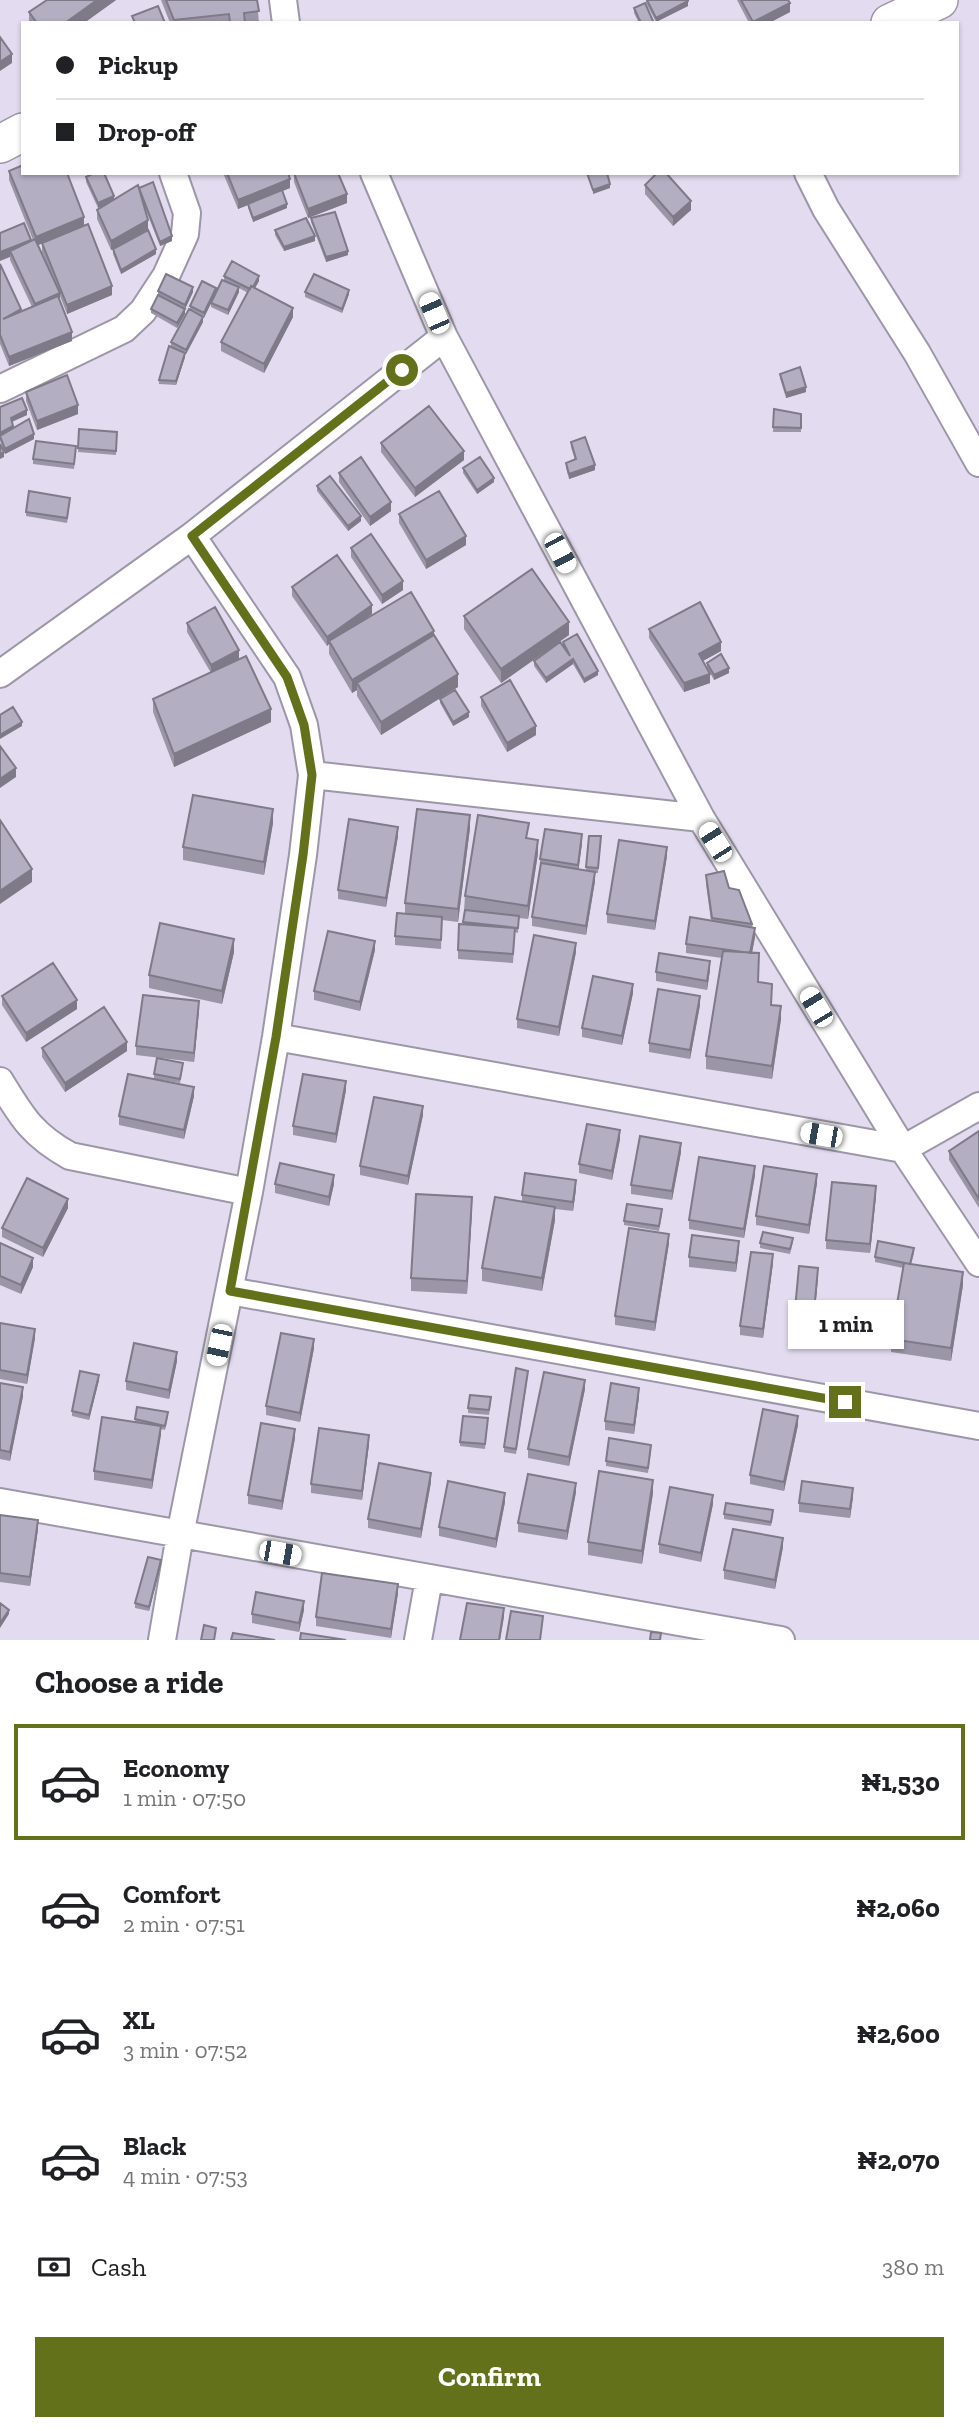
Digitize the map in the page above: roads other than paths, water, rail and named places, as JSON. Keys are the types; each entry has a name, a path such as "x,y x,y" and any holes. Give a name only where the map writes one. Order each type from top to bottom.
{"street":[{"path":"283,0 286,21"},
{"path":"894,21 939,0"},
{"path":"0,144 21,133"},
{"path":"0,389 124,329 143,311 166,276 185,234 187,213 174,175"},
{"path":"375,175 444,337 701,818 903,1149 979,1263"},
{"path":"809,175 826,209 917,353 979,463"},
{"path":"0,674 192,536 444,337"},
{"path":"162,1640 180,1535 249,1192 276,1037 312,775 304,725 287,677 192,536"},
{"path":"312,775 701,818"},
{"path":"276,1037 903,1149 979,1106"},
{"path":"0,1081 25,1122 48,1144 70,1156 249,1192"},
{"path":"230,1291 979,1426"},
{"path":"0,1503 429,1579 692,1632 781,1640"},
{"path":"418,1640 429,1579"}]}
